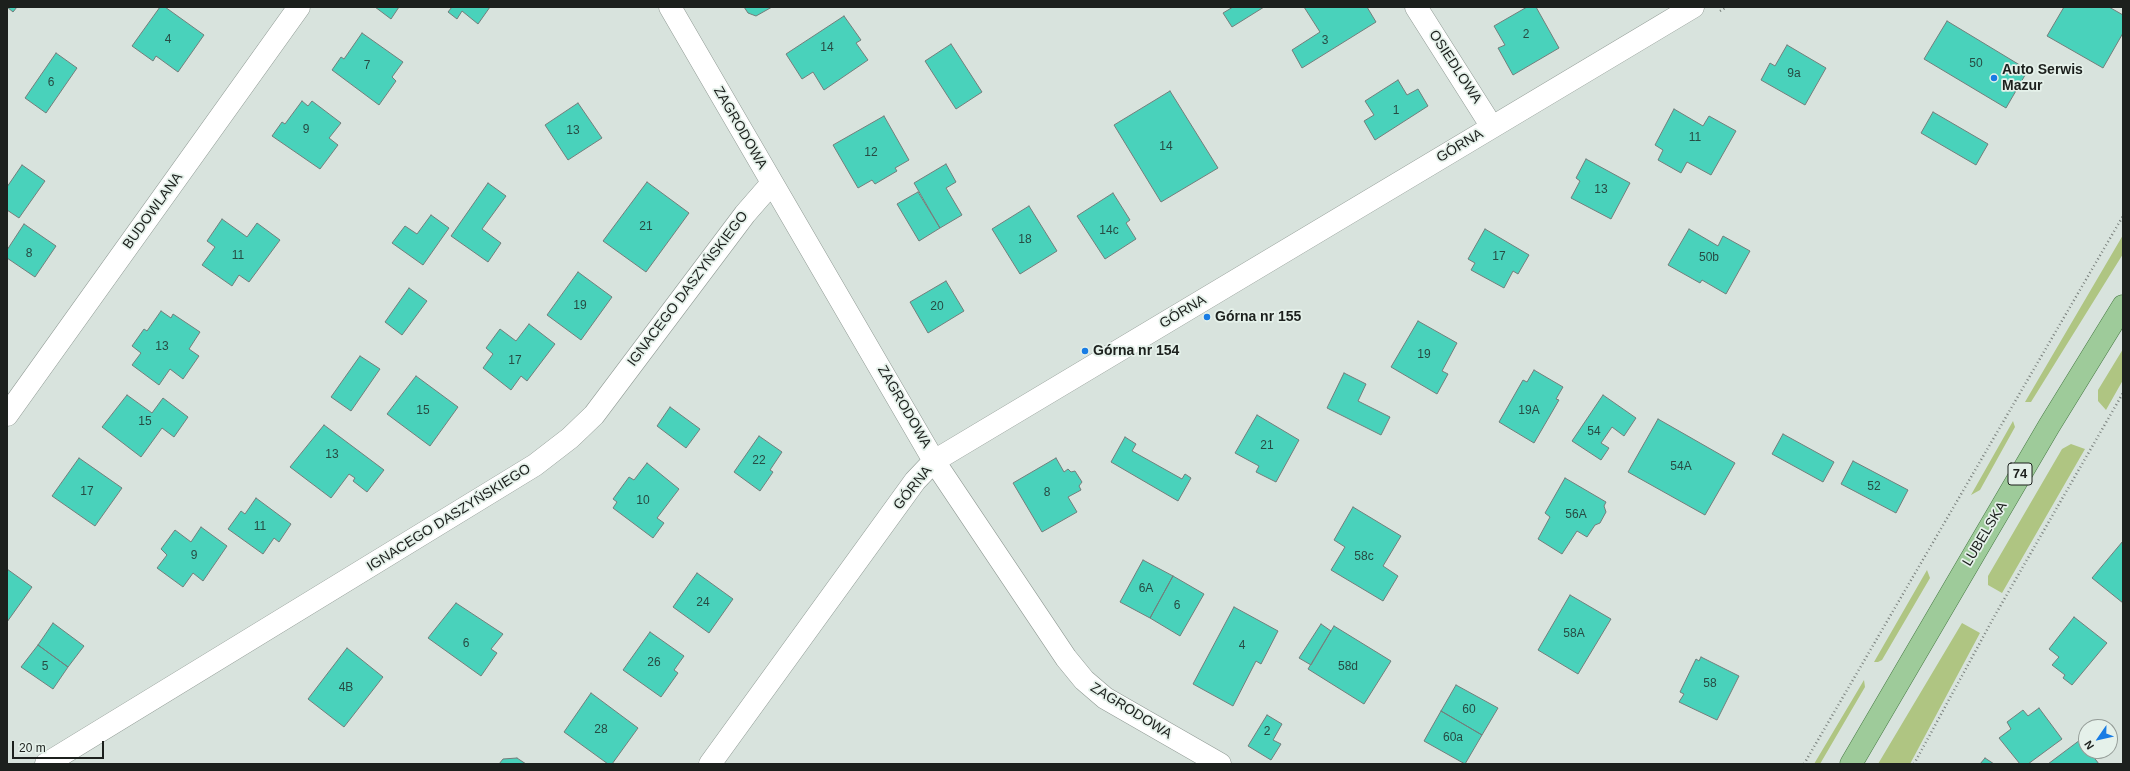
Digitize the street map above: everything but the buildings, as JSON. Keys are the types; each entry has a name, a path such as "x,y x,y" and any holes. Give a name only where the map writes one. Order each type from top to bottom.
{"main road":[{"name":"LUBELSKA","path":"1850,764 2036,447 2123,306"}],"street":[{"name":"BUDOWLANA","path":"7,415 299,7"},
{"name":"ZAGRODOWA","path":"670,7 934,461 1062,652 1084,680 1105,698 1220,764"},
{"name":"OSIEDLOWA","path":"1416,7 1492,127"},
{"name":"GÓRNA","path":"710,764 915,481 934,461 1693,7"},
{"name":"IGNACEGO DASZYŃSKIEGO","path":"46,764 535,465 570,438 594,415 740,220 772,183"}],"path":[{"path":"1804,764 2123,216"},
{"path":"1914,764 1994,616 2123,394"}],"green space":[{"path":"2123,235 2123,254 2031,402 2025,402"},
{"path":"2123,349 2123,380 2106,410 2098,401 2098,390"},
{"path":"2013,421 2015,427 1980,490 1971,495"},
{"path":"2071,444 2085,449 2002,593 1988,585 1988,576 2062,449"},
{"path":"1927,570 1930,578 1882,660 1874,662"},
{"path":"1962,623 1980,633 1910,764 1878,764"},
{"path":"1864,680 1865,687 1820,764 1814,764"}],"place":[{"name":"Auto Serwis Mazur","path":"1994,78"},
{"name":"Górna nr 155","path":"1207,317"},
{"name":"Górna nr 154","path":"1085,351"}]}
